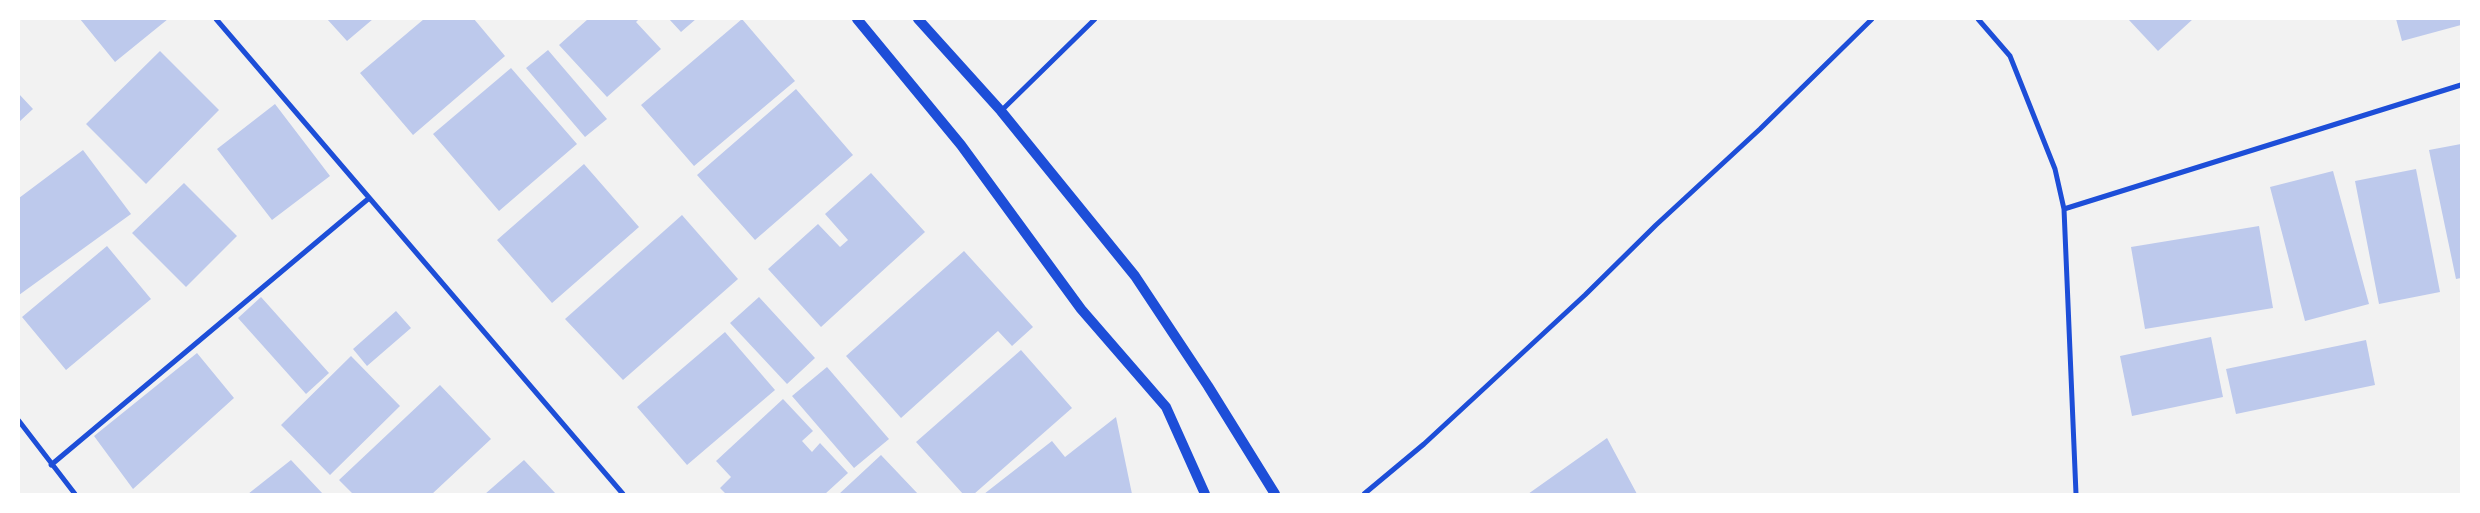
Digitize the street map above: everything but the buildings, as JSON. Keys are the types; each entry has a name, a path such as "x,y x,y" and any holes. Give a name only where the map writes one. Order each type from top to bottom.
{"main road":[{"path":"857,19 961,145 1081,309 1166,408 1206,494"},
{"path":"918,19 1001,111 1135,276 1208,386 1275,494"}],"street":[{"path":"216,19 368,199 623,494"},
{"path":"1001,111 1096,19"},
{"path":"1364,494 1424,444 1585,295 1656,224 1760,129 1872,19"},
{"path":"1978,19 2010,56 2055,169 2064,209 2076,494"},
{"path":"2064,209 2461,85"},
{"path":"51,465 368,199"},
{"path":"19,421 75,494"}]}
